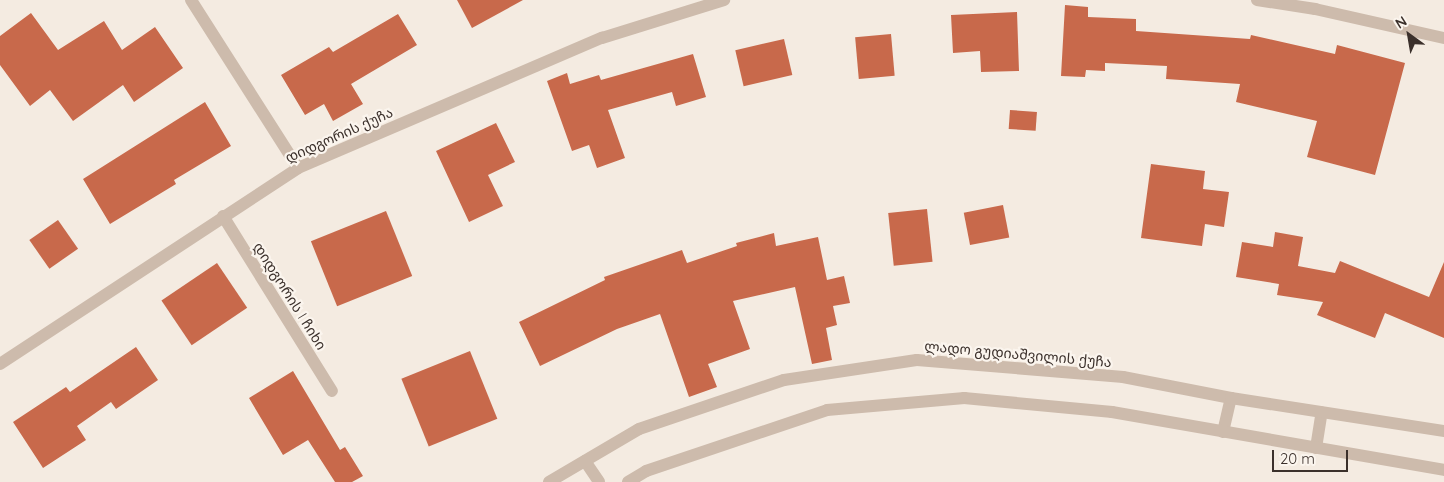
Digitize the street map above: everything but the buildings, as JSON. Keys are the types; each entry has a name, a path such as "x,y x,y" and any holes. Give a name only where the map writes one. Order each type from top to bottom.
{"street":[{"path":"191,0 298,168"},
{"name":"დიდგორის ქუჩა","path":"0,364 298,168 602,38 724,0"},
{"path":"1257,0 1315,9 1444,38"},
{"name":"დიდგორის I ჩიხი","path":"223,216 332,391"},
{"name":"ლადო გუდიაშვილის ქუჩა","path":"549,482 639,429 784,380 917,360 1123,377 1231,398 1444,432"},
{"path":"628,482 646,470 827,410 964,398 1112,412 1444,470"},
{"path":"1223,432 1231,398"},
{"path":"1316,448 1322,412"},
{"path":"585,461 599,482"}]}
